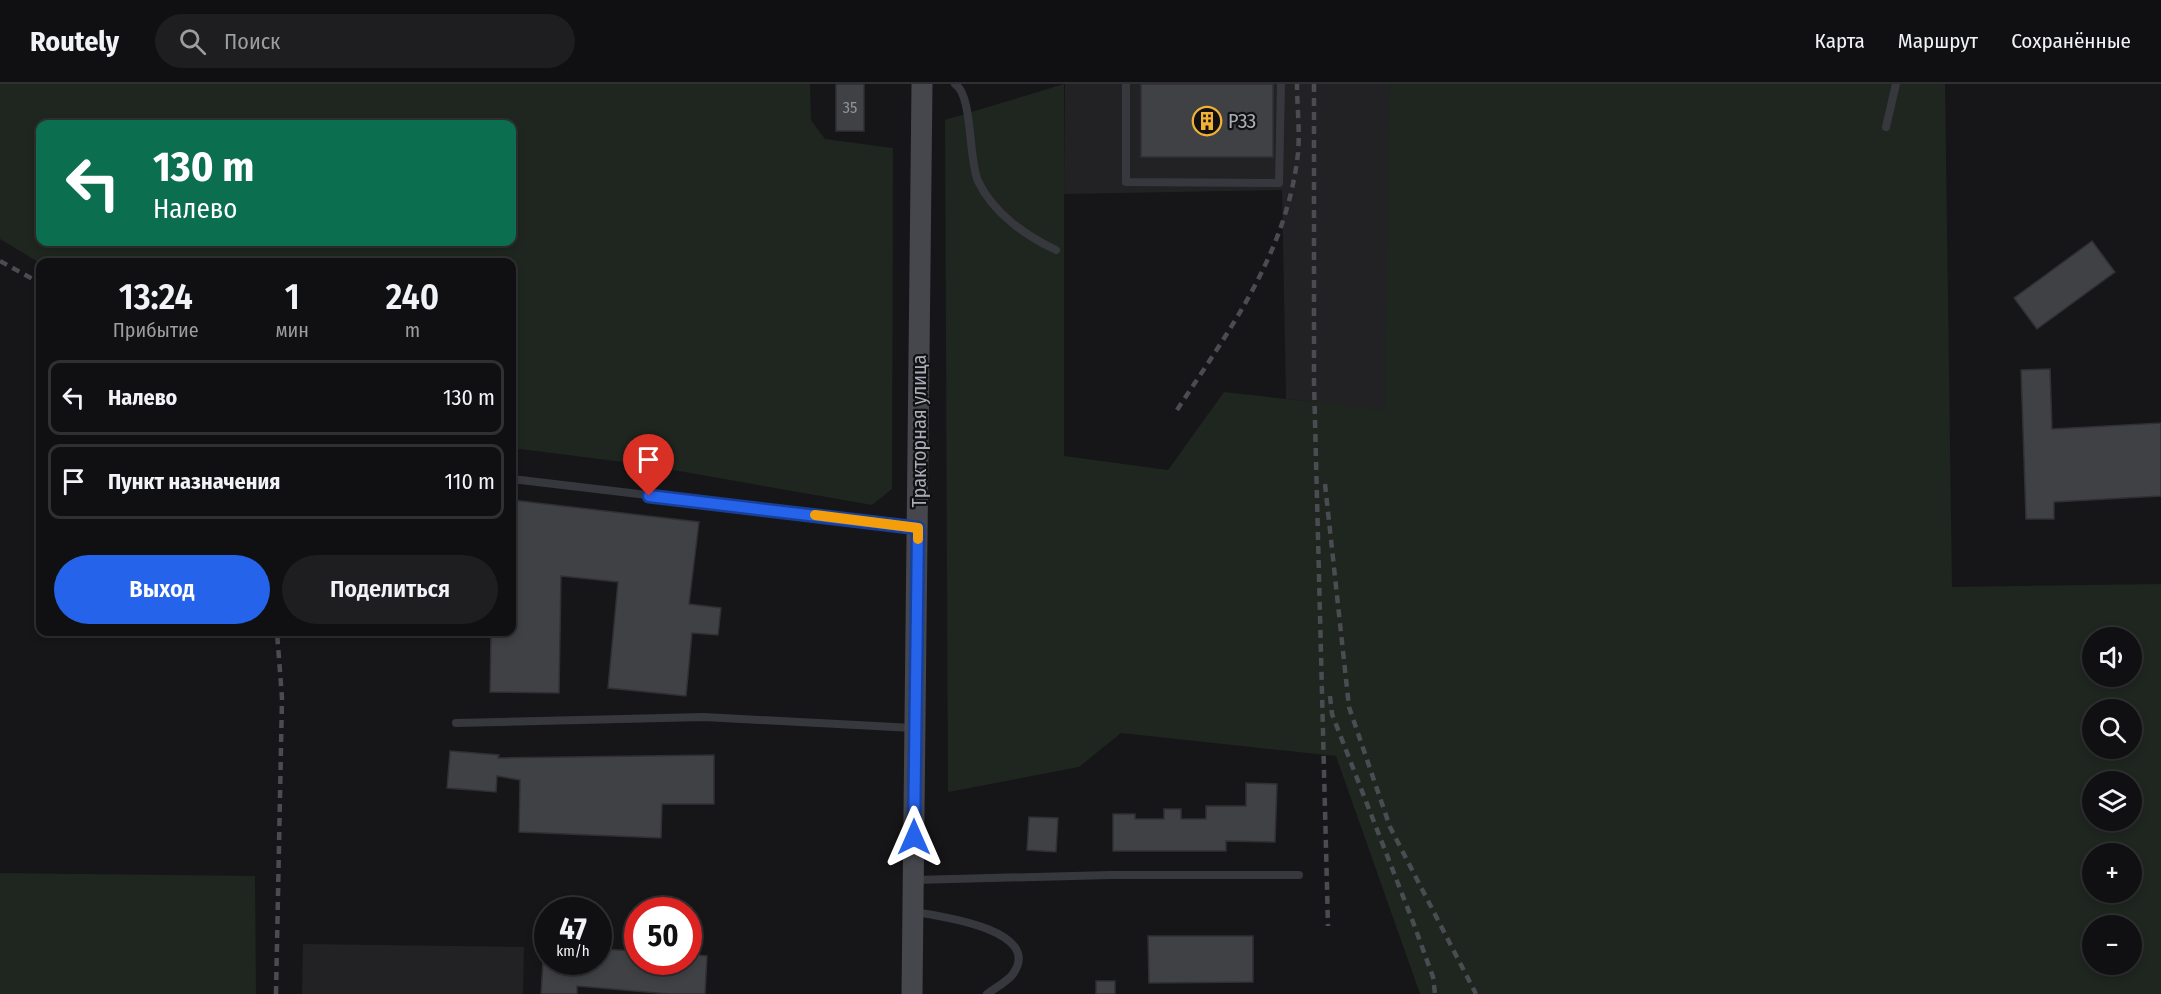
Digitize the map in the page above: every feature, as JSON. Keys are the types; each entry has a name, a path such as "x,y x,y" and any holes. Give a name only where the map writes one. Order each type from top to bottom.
{"main road":[{"name":"Тракторная улица","path":"912,994 921,84"}],"lane":[{"path":"955,84 967,102 969,140 978,181 1002,213 1026,236 1056,250"},
{"path":"1126,84 1126,182 1279,183 1281,84"},
{"path":"1886,127 1896,84"},
{"path":"516,479 918,528"},
{"path":"456,723 704,717 914,728"},
{"path":"914,880 1111,875 1299,875"},
{"path":"913,912 946,917 1001,934 1012,944 1017,951 1018,963 1013,975 987,994"}],"shaded area":[{"path":"0,84 810,84 811,120 825,139 893,148 892,489 872,505 639,464 516,449 516,258 36,258 36,261 0,239"},
{"path":"1064,84 1064,456 1168,470 1224,392 1385,410 1389,84 1945,84 1952,587 2161,584 2161,994 1420,994 1336,756 1121,733 1079,767 948,792 945,120"},
{"path":"1065,84 1394,84 1385,411 1286,399 1282,190 1064,194"},
{"path":"0,873 255,876 256,994 0,994"},
{"path":"303,944 524,947 523,994 302,994"}],"building":[{"path":"836,84 864,84 864,131 836,131"},
{"name":"РЗЗ","path":"1141,84 1273,84 1273,157 1141,157"},
{"path":"2092,241 2115,272 2037,329 2014,298"},
{"path":"2050,369 2052,429 2161,423 2161,496 2054,502 2054,519 2026,519 2021,370"},
{"path":"516,500 699,522 689,604 721,608 718,635 692,633 686,696 608,688 618,582 561,576 559,693 490,692 491,636 516,636"},
{"path":"450,751 499,755 498,758 714,755 714,804 662,804 661,838 519,832 520,780 497,776 496,792 447,788"},
{"path":"1246,783 1277,784 1275,842 1226,841 1226,851 1113,851 1113,814 1135,814 1135,819 1164,819 1164,809 1181,809 1181,819 1206,819 1206,806 1246,806"},
{"path":"1029,817 1058,818 1056,852 1027,850"},
{"path":"1148,936 1253,936 1253,982 1149,983"},
{"path":"612,950 624,950 624,975 702,975 702,955 707,956 705,994 669,994 577,986 577,994 541,994 542,975 612,975"},
{"path":"1096,981 1115,981 1115,994 1096,994"}],"railway":[{"path":"1177,410 1217,350 1253,289 1282,224 1292,189 1298,153 1297,84"},
{"path":"1314,84 1314,382 1328,926"},
{"path":"0,261 36,281"},
{"path":"1325,484 1349,707 1390,827 1476,994"},
{"path":"276,994 282,698 277,636"},
{"path":"1330,696 1332,714 1413,922 1433,977 1435,994"}],"slow traffic":[{"path":"815,515 918,528 918,539"}],"place":[{"name":"РЗЗ","path":"1207,121"}],"route":[{"path":"649,496 918,528 914,837"}]}
